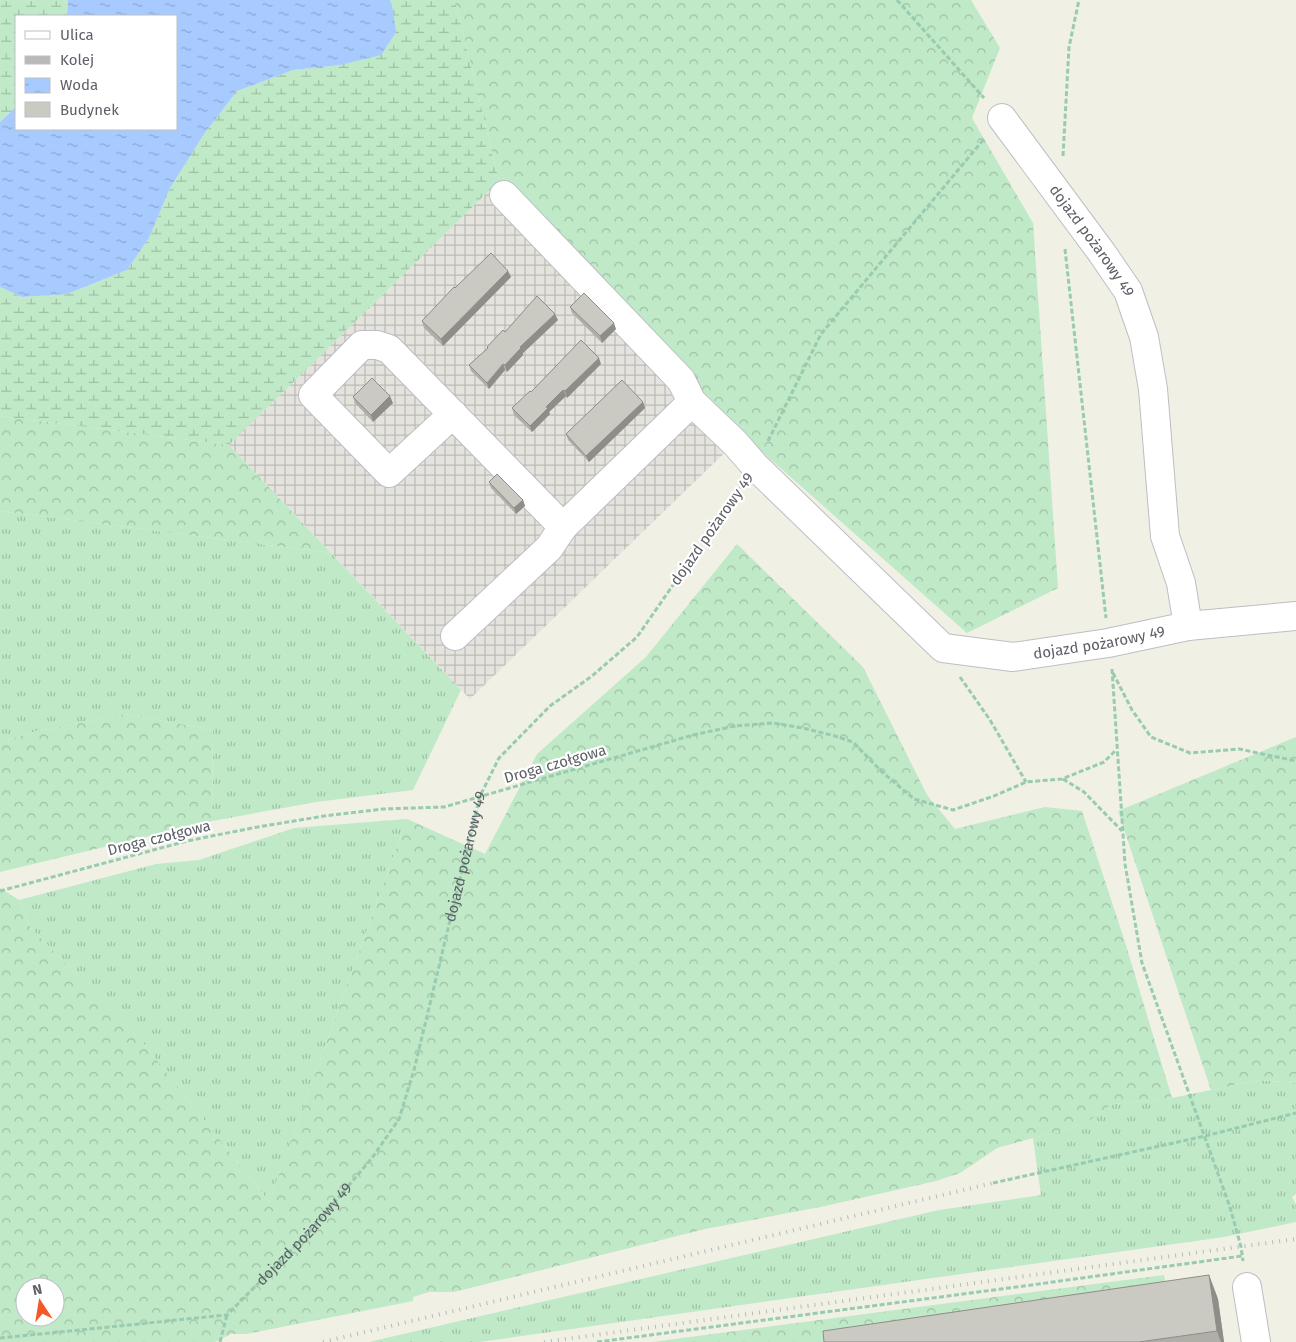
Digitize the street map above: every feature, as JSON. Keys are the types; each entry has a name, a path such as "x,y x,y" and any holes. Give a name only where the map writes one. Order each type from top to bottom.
{"lane":[{"name":"dojazd pożarowy 49","path":"756,466 944,648 1013,657 1108,644 1188,626 1181,583 1165,536 1153,389 1144,338 1128,291 1002,118"},
{"path":"504,195 681,380 692,402 756,466"},
{"path":"453,414 389,473 313,394 362,345 377,345 389,348 563,527"},
{"path":"455,636 549,548 563,527 692,402"},
{"path":"1188,626 1296,616"},
{"path":"1247,1287 1256,1342"}],"path":[{"path":"756,466 821,334 1002,118 897,0"},
{"name":"dojazd pożarowy 49","path":"227,1315 310,1231 372,1158 399,1119 414,1070 480,796 499,758 550,706 592,676 638,637 756,466"},
{"path":"950,649 958,674 990,720 1026,782"},
{"path":"1112,672 1132,710 1151,737 1190,753 1239,750 1296,761"},
{"name":"Droga czołgowa","path":"0,891 187,841 242,830 324,816 384,809 444,807 693,735 735,726 773,723 803,728 853,742 914,799 953,810 1026,782 1062,779 1104,762 1116,750"},
{"path":"1062,779 1084,792 1122,832"},
{"path":"993,1183 1205,1136 1296,1113"},
{"path":"597,1342 1242,1256"},
{"path":"0,1338 227,1315 220,1342"}],"shaded area":[{"path":"499,181 743,435 470,699 229,445"}],"green space":[{"path":"0,0 68,0 67,15 15,15 15,108 0,122"},
{"path":"390,0 455,0 499,181 229,445 0,416 0,287 22,297 67,294 127,270 149,238 170,188 204,134 237,91 293,70 340,65 392,5"},
{"path":"455,0 971,0 1000,48 972,118 1033,223 1058,588 967,633 743,435 499,181"},
{"path":"0,416 229,445 331,553 0,511"},
{"path":"0,511 331,553 461,690 413,790 316,802 212,821 213,730 125,714 38,731 0,742"},
{"path":"737,544 863,667 927,795 955,829 1045,807 1082,811 1124,939 1172,1098 1112,1104 1090,1120 1064,1131 997,1148 960,1173 936,1181 825,1206 705,1229 454,1292 429,1292 413,1297 413,1301 246,1334 231,1334 215,1342 0,1342 0,888 19,900 30,927 144,1044 269,1202 407,819 485,854 537,754 646,657"},
{"path":"125,714 213,730 212,821 0,872 0,742 38,731"},
{"path":"1296,737 1296,1083 1259,1080 1211,1090 1118,811"},
{"path":"407,819 269,1202 144,1044 30,927 19,900 156,864 199,860 294,828"},
{"path":"1259,1080 1296,1083 1296,1194 1292,1197 1296,1205 1296,1222 1224,1237 479,1342 369,1342 939,1210 1041,1195 1033,1138 1064,1131 1090,1120 1112,1104 1172,1098"},
{"path":"1164,1275 1167,1296 869,1342 652,1342"}],"water":[{"path":"68,0 390,0 396,32 381,55 340,65 293,70 237,91 204,134 170,188 149,238 127,270 67,294 22,297 0,287 0,122 15,108 15,130 178,130 178,15 67,15"}],"building":[{"path":"491,253 508,271 441,339 422,321 454,287"},
{"path":"584,293 614,323 600,336 570,307"},
{"path":"537,296 555,314 520,347 505,365 503,364 487,383 469,365 488,348 503,330 505,332"},
{"path":"581,340 599,358 565,391 563,390 530,426 512,408 531,392"},
{"path":"372,378 390,396 371,415 353,397"},
{"path":"622,380 643,402 586,456 566,434"},
{"path":"497,474 523,500 514,508 489,482"},
{"path":"1209,1275 1217,1331 1139,1342 824,1342 823,1331"}],"railway":[{"path":"323,1342 993,1183"},
{"path":"544,1342 1296,1239"}]}
